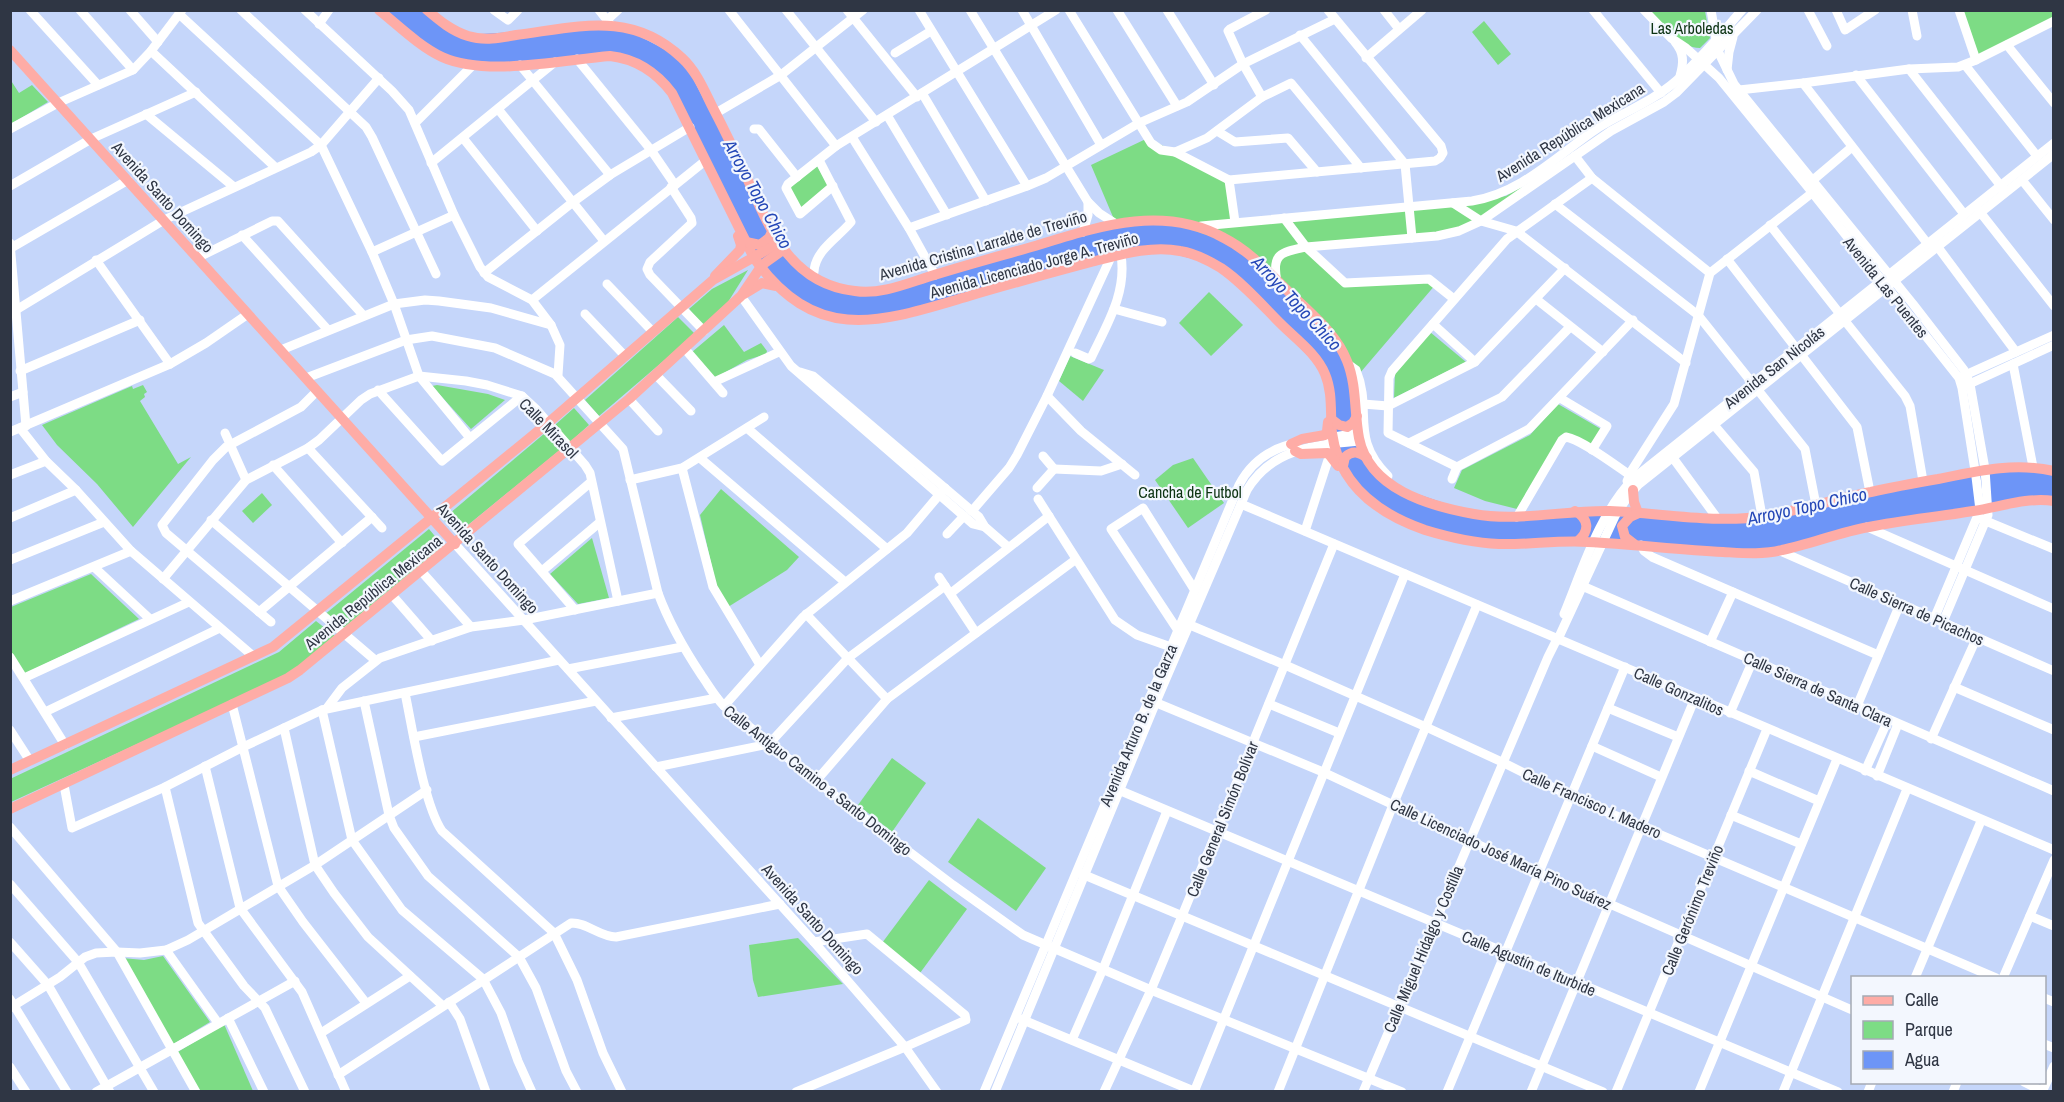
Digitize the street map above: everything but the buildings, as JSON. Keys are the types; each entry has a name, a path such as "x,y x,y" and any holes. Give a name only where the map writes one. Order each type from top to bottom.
{"main road":[{"name":"Avenida Licenciado Jorge A. Treviño","path":"379,10 428,50 443,58 472,66 520,65 610,56 622,57 644,67 664,82 690,127 735,221 763,265 782,290 818,312 847,320 876,320 903,315 1116,256 1156,249 1177,250 1201,257 1219,266 1236,279 1299,341 1323,369"},
{"name":"Avenida Cristina Larralde de Treviño","path":"427,10 449,28 478,38 499,38 609,23 643,32 663,42 695,73 780,247 814,278 844,289 862,292 880,290 1116,224 1145,220 1201,226 1237,245 1258,262 1331,334 1343,352 1350,370 1359,437 1367,458 1391,486 1410,496 1476,514 1517,517 1577,512 1718,518 1762,516 1923,481 1980,473 2033,467 2054,471"},
{"name":"Avenida Santo Domingo","path":"10,50 455,544"},
{"path":"736,155 757,186 785,243 797,258 814,272 844,289"},
{"path":"713,280 740,250 741,241 735,221"},
{"path":"749,243 780,247"},
{"name":"Avenida República Mexicana","path":"10,809 293,675 571,449 629,399 741,296 763,265 780,247"},
{"name":"Avenida República Mexicana","path":"10,770 273,647 577,399 713,280 763,265"},
{"path":"741,296 762,283 782,290"},
{"path":"1323,369 1329,390 1332,445 1356,494 1367,504 1425,530 1482,543 1599,539 1708,551 1757,553 1780,551 1867,527 1983,511 2028,500 2054,501"},
{"path":"1323,369 1327,430 1323,436 1302,439 1298,447 1301,454 1323,452 1332,445"},
{"path":"1331,419 1347,427 1357,416"},
{"path":"1332,445 1363,496 1380,510"},
{"path":"1343,466 1346,457 1353,452 1367,458"},
{"path":"1629,489 1636,514 1625,520 1622,526 1623,534 1635,544"},
{"path":"1577,512 1587,525 1586,532 1580,540"}],"street":[{"path":"30,10 98,85"},
{"path":"80,10 133,70"},
{"path":"130,10 158,42"},
{"path":"241,10 350,111 372,137 436,274"},
{"path":"305,10 401,100 416,123 454,215 484,273 494,281 532,300 551,325 560,345 558,375"},
{"path":"319,24 329,10"},
{"path":"494,10 508,20 518,10"},
{"path":"599,10 609,23 618,10"},
{"path":"729,10 836,146"},
{"path":"786,10 876,122"},
{"path":"716,113 781,75 816,48 850,14 863,10"},
{"path":"919,10 1027,186"},
{"path":"970,10 1088,202 1099,213 1116,224"},
{"path":"1022,10 1101,145"},
{"path":"833,186 800,214 786,188 836,146 1056,10"},
{"path":"1069,10 1151,143 1158,148 1175,152 1229,180 1435,160 1442,154 1441,146 1328,10"},
{"path":"1117,10 1177,106"},
{"path":"1167,10 1214,85"},
{"path":"1262,97 1243,64 1228,30 1266,10"},
{"path":"1384,10 1399,29"},
{"path":"1366,58 1422,10"},
{"path":"1593,10 1661,93"},
{"name":"Avenida Las Puentes","path":"1644,10 1671,38 1723,75 1739,90 1804,170 1869,266 1905,295 1964,381 1980,473 1983,511 1938,621"},
{"name":"Avenida Las Puentes","path":"1711,10 1723,75 1768,139 1815,187 1874,256 1896,299 1964,381"},
{"name":"Avenida República Mexicana","path":"1277,281 1275,267 1279,255 1285,251 1306,247 1450,234 1481,221 1611,131 1664,102 1690,81 1715,41 1742,10"},
{"name":"Avenida República Mexicana","path":"1201,226 1481,200 1509,189 1534,175 1597,129 1661,93 1718,51 1757,10"},
{"path":"1808,10 1827,46"},
{"path":"1836,10 1844,30 1875,10"},
{"path":"1912,10 1917,36"},
{"path":"1959,10 1976,60"},
{"path":"10,129 133,70 151,51 180,12 321,145 372,252 394,304 419,376 470,438"},
{"path":"850,14 919,95 986,201"},
{"path":"909,228 1027,186 1066,166 1138,123 1177,106 1214,85 1243,64 1335,19"},
{"path":"1739,90 1803,84 1909,69 1940,69 1965,65 2053,23"},
{"path":"898,51 932,31"},
{"path":"1690,81 1707,74 1723,75 1735,32"},
{"path":"1300,35 1405,164 1412,238"},
{"path":"1671,38 1679,48 1683,59 1679,79"},
{"path":"2007,45 2054,103"},
{"path":"151,51 275,167"},
{"path":"577,59 651,150 692,218 692,223 650,262 647,269 704,332"},
{"path":"431,163 556,61"},
{"path":"520,65 610,175"},
{"path":"1965,65 2037,156"},
{"path":"416,123 472,66"},
{"path":"1909,69 2003,189"},
{"path":"1856,75 1964,214"},
{"path":"16,310 164,220 311,152 321,145 379,78"},
{"path":"1175,152 1208,138 1262,97 1291,84 1361,168"},
{"path":"1803,84 1926,243"},
{"path":"10,186 91,139 196,92"},
{"path":"498,109 604,242"},
{"path":"146,114 234,187"},
{"path":"887,115 947,215"},
{"path":"484,273 610,175 690,127"},
{"path":"757,129 797,177"},
{"path":"1218,131 1235,142 1288,138 1317,172"},
{"path":"852,137 909,228 934,275"},
{"path":"1768,139 1773,137 1797,166 1804,170"},
{"path":"463,138 537,231"},
{"name":"Avenida San Nicolás","path":"1629,489 1632,476 1756,386 1909,263 1937,246 1980,212 2037,156 2054,143"},
{"path":"1517,517 1562,440 1566,437 1592,450 1632,476 1672,408 1710,273 1815,187 1852,147"},
{"name":"Avenida San Nicolás","path":"1909,263 1926,243 1964,214 2003,189 2022,180 2054,154"},
{"path":"1575,156 1592,178 1710,273"},
{"path":"814,272 815,262 820,254 851,222 819,160"},
{"path":"532,300 705,161"},
{"path":"1457,467 1388,432 1391,373 1503,243 1516,231 1592,178"},
{"path":"11,248 128,180"},
{"path":"1229,180 1235,222"},
{"path":"2022,180 2054,220"},
{"path":"1083,232 1088,215 1088,202"},
{"path":"1453,203 1481,221 1516,231 1686,363"},
{"path":"1555,204 1698,315 1805,449 1816,505"},
{"path":"1980,212 2054,306"},
{"path":"372,252 454,215"},
{"path":"1284,218 1306,247 1347,284 1429,279 1454,299"},
{"path":"197,258 272,221 278,221 363,315"},
{"path":"1770,225 1905,396 1910,406 1923,481"},
{"path":"242,235 328,330"},
{"path":"10,243 23,392 23,427 46,461 76,490 131,551 253,656"},
{"path":"1937,246 2016,352"},
{"path":"1075,353 1090,358 1114,309 1123,282 1116,256"},
{"path":"947,534 968,514 1012,463 1116,256"},
{"path":"1874,256 1887,264 1909,263 1904,284 1905,295"},
{"path":"1727,259 1857,427 1870,492"},
{"path":"96,260 170,364"},
{"path":"1869,266 1872,278 1871,294 1896,299"},
{"path":"1363,404 1388,406 1475,362 1565,268"},
{"path":"607,284 653,332"},
{"path":"741,296 779,352 798,371 968,514 981,519 985,527 1008,547"},
{"path":"1536,299 1603,352"},
{"path":"281,350 394,304 439,300 491,308 551,325"},
{"path":"1114,309 1162,322"},
{"path":"10,432 170,364 206,344 248,314"},
{"path":"585,314 625,356"},
{"path":"20,371 140,320"},
{"path":"1452,479 1457,467 1527,432 1633,320"},
{"path":"1433,324 1475,362"},
{"path":"1409,443 1502,397 1570,327"},
{"name":"Calle Antiguo Camino a Santo Domingo","path":"306,378 406,340 432,336 483,345 508,353 558,375 623,449 658,593 669,623 682,647 724,706 816,781 1017,932 1151,990 1370,1077 1402,1092"},
{"path":"1964,381 2016,352 2054,336"},
{"path":"1964,381 2013,364 2054,345"},
{"path":"685,349 723,393"},
{"path":"714,382 779,352"},
{"path":"2013,364 2033,467"},
{"name":"Avenida Cristina Larralde de Treviño","path":"1350,370 1354,368 1358,373 1363,404 1364,432 1369,449 1383,471 1410,496"},
{"path":"656,375 691,411"},
{"name":"Calle Mirasol","path":"163,579 246,480 308,448 328,433 361,400 378,390 419,376 487,385 522,396 571,449 588,469 618,601"},
{"name":"Avenida San Nicolás","path":"1556,640 1599,539 1612,513 1629,489 1714,425 1756,386"},
{"path":"378,390 442,461 522,396"},
{"path":"271,622 166,533 163,522 213,460 230,444 294,411 318,391"},
{"path":"10,397 23,392"},
{"path":"1047,396 1078,428 1136,475"},
{"path":"1560,398 1606,426 1592,450"},
{"path":"629,399 658,431"},
{"path":"630,480 682,468 764,417"},
{"path":"1714,425 1752,470 1762,516"},
{"path":"747,428 887,549"},
{"path":"225,433 246,480"},
{"name":"Avenida Arturo B. de la Garza","path":"984,1092 1015,1017 1050,947 1185,629 1231,513 1241,481 1251,467 1270,452 1298,447 1332,445 1359,437"},
{"path":"1305,531 1332,445"},
{"name":"Avenida Arturo B. de la Garza","path":"1081,873 1121,791 1171,647 1185,629 1194,589 1231,513 1241,504 1251,484 1263,469 1298,447"},
{"path":"308,448 382,528"},
{"path":"1043,456 1054,469 1101,471 1122,464"},
{"path":"700,458 845,582"},
{"path":"1672,458 1718,518"},
{"path":"10,475 46,461"},
{"path":"273,465 342,543"},
{"path":"682,468 713,587 760,665"},
{"path":"1036,488 1054,469"},
{"path":"575,610 518,544 591,482"},
{"path":"10,518 76,490"},
{"path":"724,706 806,614 914,525 943,492"},
{"path":"1038,499 1115,620 1137,635 1171,647"},
{"name":"Calle Gonzalitos","path":"1241,504 2054,850"},
{"path":"1185,629 1111,529 1143,508 1194,589"},
{"path":"1983,511 2054,549"},
{"path":"656,767 769,744 848,658 948,590 1049,516"},
{"path":"259,612 372,517"},
{"path":"211,520 375,660"},
{"path":"10,560 104,522"},
{"path":"542,571 599,523"},
{"path":"1867,527 2054,609"},
{"name":"Avenida Santo Domingo","path":"455,544 814,942 905,1047 937,1092"},
{"name":"Calle General Simón Bolívar","path":"1104,1092 1151,990 1334,544"},
{"path":"1635,544 1652,557 1878,655"},
{"path":"10,602 131,551"},
{"name":"Calle Sierra de Picachos","path":"1780,551 2054,671"},
{"path":"816,781 887,699 1075,560"},
{"path":"94,567 150,619"},
{"path":"421,571 471,627"},
{"path":"1015,1017 1195,1091 1252,945 1405,574"},
{"path":"939,577 976,633"},
{"name":"Calle Sierra de Santa Clara","path":"1580,585 2054,791"},
{"path":"1710,642 1733,592"},
{"path":"324,709 342,688 375,660 471,627 524,620 658,593"},
{"path":"392,596 432,641"},
{"path":"24,678 189,602"},
{"path":"1857,706 1900,604"},
{"path":"1278,1092 1476,605"},
{"path":"806,614 887,699"},
{"path":"45,712 220,628"},
{"name":"Calle Francisco I. Madero","path":"1185,629 1285,665 1502,762 1572,797 1991,976"},
{"path":"1932,739 1977,637"},
{"name":"Calle Miguel Hidalgo y Costilla","path":"1363,1092 1468,840 1556,640"},
{"path":"568,669 682,647"},
{"path":"10,657 65,745"},
{"path":"64,785 72,828 165,787 324,709 559,660"},
{"path":"1730,713 1753,660"},
{"path":"1447,1092 1625,667"},
{"path":"1954,687 2054,730"},
{"path":"405,693 436,820 442,831 554,933 577,980 603,1053 622,1092"},
{"path":"611,718 717,698"},
{"path":"1531,1092 1695,698"},
{"path":"364,701 389,815 394,828 430,879 519,957 536,988 566,1071 577,1092"},
{"name":"Calle Licenciado José María Pino Suárez","path":"1153,701 1323,772 1609,905 1851,1010"},
{"path":"414,737 596,702"},
{"path":"232,704 278,886 309,931 366,1003"},
{"path":"1269,704 1339,733"},
{"path":"1608,708 1678,736"},
{"path":"324,709 352,840 402,910 483,979 501,1013 532,1092"},
{"path":"1865,771 1888,720"},
{"path":"1877,776 1898,724"},
{"path":"284,728 315,865 368,937 410,976 446,1004 460,1019 485,1089 474,1092"},
{"name":"Calle Gerónimo Treviño","path":"1616,1092 1767,729"},
{"path":"10,730 30,761"},
{"path":"1592,746 1662,777"},
{"path":"1699,1092 1837,759"},
{"path":"205,766 240,908 295,981 309,1007 346,1092"},
{"path":"1749,771 1819,801"},
{"path":"165,787 198,923 244,986 259,1000 274,1024 305,1092"},
{"path":"1783,1092 1907,789"},
{"path":"67,1092 12,1004 48,985 85,957 96,953 140,953 166,950 315,865 427,790"},
{"name":"Calle Agustín de Iturbide","path":"1121,791 1838,1092"},
{"path":"1072,1040 1167,811"},
{"path":"1731,815 1801,844"},
{"path":"1916,976 1981,820"},
{"path":"10,827 117,952 196,1092"},
{"path":"2004,976 2054,860"},
{"path":"1081,873 1603,1092"},
{"path":"10,884 78,962 154,1092"},
{"path":"338,1075 571,923 616,937 780,904"},
{"path":"2030,916 2054,926"},
{"path":"796,1092 965,1022 966,1017 867,934 814,942"},
{"path":"10,942 48,985 108,1089"},
{"name":"Avenida Arturo B. de la Garza","path":"996,1091 1026,1021 1050,947"},
{"path":"166,950 218,1023"},
{"path":"321,1034 410,976"},
{"path":"96,1092 108,1089 172,1049 295,981"},
{"path":"228,1018 264,1092"},
{"path":"2026,1084 2043,1091 2054,1066"},
{"path":"10,1067 21,1090"}],"green space":[{"name":"Las Arboledas","path":"1648,11 1705,11 1710,38 1700,48 1685,44"},
{"path":"1961,11 2053,11 2053,21 1978,56"},
{"path":"1484,21 1511,54 1498,65 1472,32"},
{"path":"10,79 19,93 32,85 48,102 11,124"},
{"path":"1148,138 1229,180 1235,221 1472,201 1506,196 1521,187 1523,190 1481,221 1450,234 1306,247 1344,282 1427,278 1436,284 1360,373 1258,262 1116,224 1091,165"},
{"path":"817,166 828,185 799,210 788,189"},
{"path":"748,270 728,302 703,326 689,309 712,289"},
{"path":"1209,292 1243,325 1211,356 1179,323"},
{"path":"678,317 695,334 599,416 585,400"},
{"path":"724,325 744,352 761,343 767,351 766,354 747,360 715,378 692,352"},
{"path":"1430,332 1466,362 1394,398 1395,374"},
{"path":"1070,356 1104,370 1083,401 1059,381"},
{"path":"143,385 147,392 140,401 178,464 191,457 133,527 97,484 57,445 42,425 132,386 133,389"},
{"path":"432,386 488,394 505,400 471,429"},
{"path":"1558,404 1601,429 1590,446 1567,434 1561,435 1517,509 1485,501 1454,488 1462,470 1530,435"},
{"path":"574,408 589,425 570,442 555,425"},
{"path":"545,433 560,450 457,534 443,519"},
{"name":"Cancha de Futbol","path":"1193,458 1224,503 1188,528 1155,480 1173,465"},
{"path":"721,489 799,557 787,570 728,607 718,593 700,515"},
{"path":"262,493 272,505 253,523 242,511"},
{"path":"429,529 443,546 341,630 324,615"},
{"path":"592,538 609,598 578,604 550,574"},
{"path":"91,574 139,619 24,674 11,652 11,607"},
{"path":"316,621 335,636 290,674 11,802 10,779 279,652"},
{"path":"892,758 926,783 892,832 858,805"},
{"path":"978,818 1046,868 1016,911 948,862"},
{"path":"929,880 967,909 920,973 882,943"},
{"path":"798,938 843,984 758,997 753,980 749,945"},
{"path":"163,956 210,1022 172,1045 122,958 144,960"},
{"path":"224,1024 253,1091 197,1091 176,1053"}],"water":[{"name":"Arroyo Topo Chico","path":"379,11 427,11 464,35 620,26 683,59 772,232 814,278 867,292 1083,232 1165,221 1237,245 1343,352 1357,416 1391,485 1476,514 1575,511 1733,519 1984,469 2053,471 2053,501 1867,527 1780,551 1466,540 1380,510 1343,466 1325,373 1219,266 1156,249 880,319 818,312 769,278 664,82 622,57 520,65 443,58"}]}
